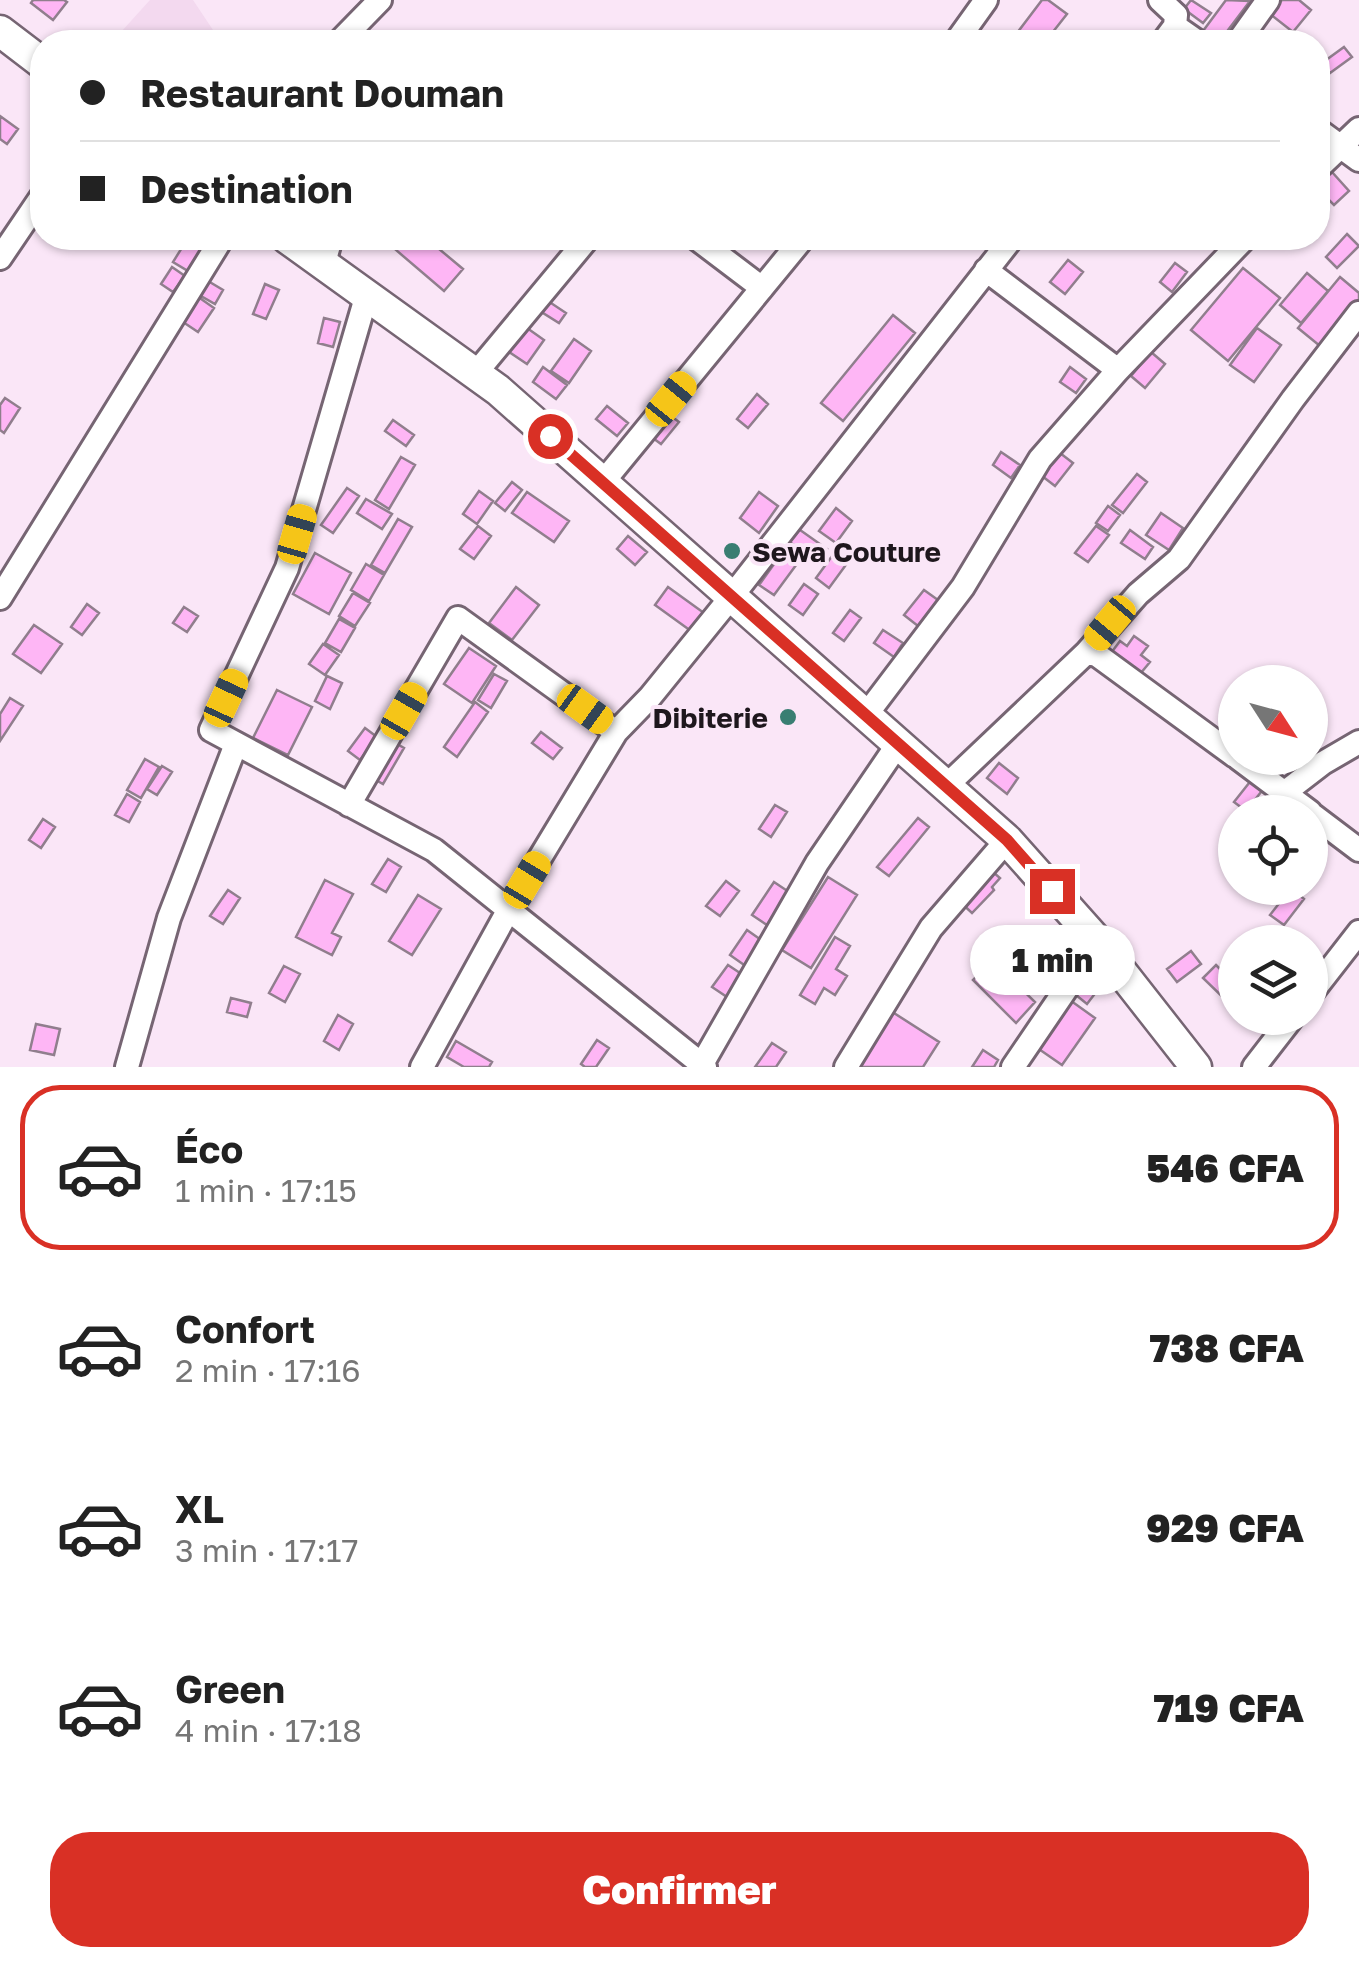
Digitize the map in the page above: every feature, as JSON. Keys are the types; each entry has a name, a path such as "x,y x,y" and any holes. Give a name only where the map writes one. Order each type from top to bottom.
{"street":[{"path":"965,30 986,0"},
{"path":"1160,0 1176,16 1171,30"},
{"path":"1247,30 1268,0"},
{"path":"349,30 372,2"},
{"path":"0,31 30,54"},
{"path":"1350,153 1359,129"},
{"path":"0,258 30,214"},
{"path":"0,598 215,250"},
{"path":"328,250 367,294 475,374 603,482 1007,840 1098,942 1196,1067"},
{"path":"475,374 578,250"},
{"path":"712,250 762,288"},
{"path":"603,482 793,250"},
{"path":"422,1067 510,909 616,732 650,697 732,596 1002,250"},
{"path":"866,715 963,587 1040,459 1118,370 1233,250"},
{"path":"986,270 1118,370"},
{"path":"367,294 287,568 211,730 434,850 703,1066 818,863 898,744"},
{"path":"946,786 1086,652 1138,594 1179,559 1359,313"},
{"path":"349,804 458,618 616,732"},
{"path":"1086,652 1097,655 1218,743"},
{"path":"1284,793 1324,762 1359,742"},
{"path":"127,1067 169,918 236,744"},
{"path":"1261,775 1287,795"},
{"path":"1328,827 1359,850"},
{"path":"846,1067 931,928 1007,840"},
{"path":"1328,972 1359,932"},
{"path":"1012,1067 1098,942"},
{"path":"1254,1067 1279,1035"}],"shaded area":[{"path":"150,0 193,0 213,30 123,30"}],"building":[{"path":"1042,0 1067,14 1054,30 1019,30"},
{"path":"1191,0 1211,13 1203,23 1184,9"},
{"path":"1226,0 1250,1 1228,30 1204,30"},
{"path":"1282,0 1299,0 1311,10 1295,30 1270,14"},
{"path":"67,2 53,20 31,3"},
{"path":"1344,47 1352,57 1330,73 1330,57"},
{"path":"0,116 18,129 7,144 0,139"},
{"path":"1330,174 1349,191 1334,205 1330,201"},
{"path":"1347,234 1359,246 1337,268 1326,257"},
{"path":"180,250 201,250 188,271 173,262"},
{"path":"396,250 440,250 463,269 444,291"},
{"path":"1068,260 1083,272 1065,294 1050,282"},
{"path":"1175,263 1187,272 1172,292 1160,282"},
{"path":"172,267 185,276 173,292 161,284"},
{"path":"1243,268 1280,298 1228,361 1191,330"},
{"path":"1307,273 1328,291 1301,323 1280,305"},
{"path":"1340,277 1359,293 1359,299 1320,346 1298,328"},
{"path":"203,278 223,290 215,304 194,292"},
{"path":"265,284 279,290 266,319 253,314"},
{"path":"194,294 214,308 198,332 177,318"},
{"path":"539,295 566,313 559,323 532,306"},
{"path":"893,315 915,333 843,421 821,403"},
{"path":"324,318 340,322 333,347 318,343"},
{"path":"520,323 544,340 527,364 503,348"},
{"path":"1257,328 1281,345 1254,382 1230,365"},
{"path":"574,339 591,351 569,383 551,371"},
{"path":"1151,352 1165,364 1145,388 1131,376"},
{"path":"543,367 567,385 556,399 533,382"},
{"path":"1070,367 1086,379 1076,393 1060,382"},
{"path":"757,394 768,404 748,428 737,419"},
{"path":"5,398 20,408 4,433 0,430 0,405"},
{"path":"607,406 628,423 617,436 596,419"},
{"path":"663,410 679,422 661,444 646,433"},
{"path":"393,420 414,435 406,446 385,431"},
{"path":"1001,452 1020,465 1011,478 993,465"},
{"path":"1060,453 1073,463 1055,486 1042,476"},
{"path":"401,457 415,465 389,509 375,500"},
{"path":"1137,474 1147,482 1123,513 1112,505"},
{"path":"512,482 522,490 505,511 495,503"},
{"path":"347,488 359,496 333,533 321,525"},
{"path":"479,491 493,501 477,524 463,514"},
{"path":"527,492 569,521 554,542 512,513"},
{"path":"759,492 778,506 759,533 740,518"},
{"path":"366,499 392,514 382,529 357,513"},
{"path":"1108,506 1120,515 1108,531 1096,523"},
{"path":"836,508 852,521 836,543 819,531"},
{"path":"1161,513 1183,528 1169,550 1146,535"},
{"path":"398,519 412,527 385,573 371,565"},
{"path":"793,525 827,549 818,562 784,538"},
{"path":"478,526 491,536 474,559 460,549"},
{"path":"1096,526 1109,535 1088,562 1075,553"},
{"path":"1130,530 1153,547 1145,559 1121,543"},
{"path":"628,536 647,552 635,565 617,549"},
{"path":"787,546 802,557 774,595 759,585"},
{"path":"835,552 848,562 829,588 816,578"},
{"path":"315,553 351,573 329,614 293,594"},
{"path":"366,564 384,575 369,601 351,590"},
{"path":"804,584 818,594 803,615 789,605"},
{"path":"516,587 539,605 512,640 489,623"},
{"path":"668,587 704,613 691,631 655,605"},
{"path":"924,590 938,600 918,626 904,615"},
{"path":"353,593 370,603 355,626 339,616"},
{"path":"87,604 99,613 82,635 71,627"},
{"path":"184,607 198,616 187,632 173,623"},
{"path":"850,610 861,618 844,641 833,633"},
{"path":"339,619 355,628 341,652 325,643"},
{"path":"34,625 62,644 41,673 13,654"},
{"path":"883,630 903,643 894,657 874,643"},
{"path":"1134,636 1148,646 1141,655 1150,662 1140,674 1111,653 1120,641 1127,646"},
{"path":"323,644 339,655 325,675 309,664"},
{"path":"469,648 496,666 472,703 444,684"},
{"path":"494,674 507,681 491,708 478,700"},
{"path":"327,676 342,683 330,709 315,701"},
{"path":"277,690 312,707 288,755 253,738"},
{"path":"10,698 23,706 0,741 0,714"},
{"path":"475,702 488,712 457,757 444,747"},
{"path":"365,728 377,737 360,760 348,751"},
{"path":"541,732 562,748 553,759 532,743"},
{"path":"390,740 404,748 383,784 369,776"},
{"path":"145,759 159,767 141,798 127,790"},
{"path":"999,763 1018,778 1007,794 987,778"},
{"path":"162,766 172,772 157,795 147,789"},
{"path":"1253,778 1265,787 1259,795 1240,795"},
{"path":"127,794 140,802 129,822 115,815"},
{"path":"775,805 787,812 771,837 759,829"},
{"path":"918,818 929,827 889,876 877,867"},
{"path":"43,819 55,827 41,848 29,840"},
{"path":"388,859 401,867 386,892 372,884"},
{"path":"993,872 1000,878 992,887 994,890 972,913 957,899"},
{"path":"828,877 857,895 811,968 782,950"},
{"path":"325,880 353,894 332,933 341,937 332,955 296,937"},
{"path":"726,881 739,891 720,916 706,906"},
{"path":"774,882 789,892 767,925 752,915"},
{"path":"228,890 240,898 223,924 210,916"},
{"path":"418,895 441,909 412,955 389,941"},
{"path":"1278,905 1299,905 1284,925 1270,915"},
{"path":"747,930 764,942 747,967 730,955"},
{"path":"835,937 850,946 836,969 847,976 835,995 824,988 815,1004 800,995"},
{"path":"1044,938 1065,953 1037,993 1016,978"},
{"path":"1011,941 1022,951 1003,971 1035,1002 1016,1023 973,980"},
{"path":"1191,951 1201,964 1177,982 1167,969"},
{"path":"728,965 743,975 727,997 712,987"},
{"path":"1216,965 1218,993 1203,978"},
{"path":"284,966 300,974 285,1002 269,993"},
{"path":"1089,978 1100,987 1087,1004 1076,995"},
{"path":"231,998 251,1003 247,1017 227,1012"},
{"path":"1067,998 1095,1018 1062,1065 1033,1045"},
{"path":"880,1004 939,1042 923,1067 851,1067"},
{"path":"338,1015 353,1024 339,1050 324,1041"},
{"path":"36,1024 60,1029 54,1055 30,1050"},
{"path":"597,1040 609,1048 596,1067 585,1067 581,1064"},
{"path":"456,1041 492,1062 489,1067 464,1067 447,1057"},
{"path":"772,1043 786,1052 776,1067 755,1067"},
{"path":"983,1050 998,1060 994,1067 972,1067"}],"place":[{"name":"Sewa Couture","path":"732,551"},
{"name":"Dibiterie","path":"788,717"}],"route":[{"path":"550,436 1007,840 1052,891"}]}
